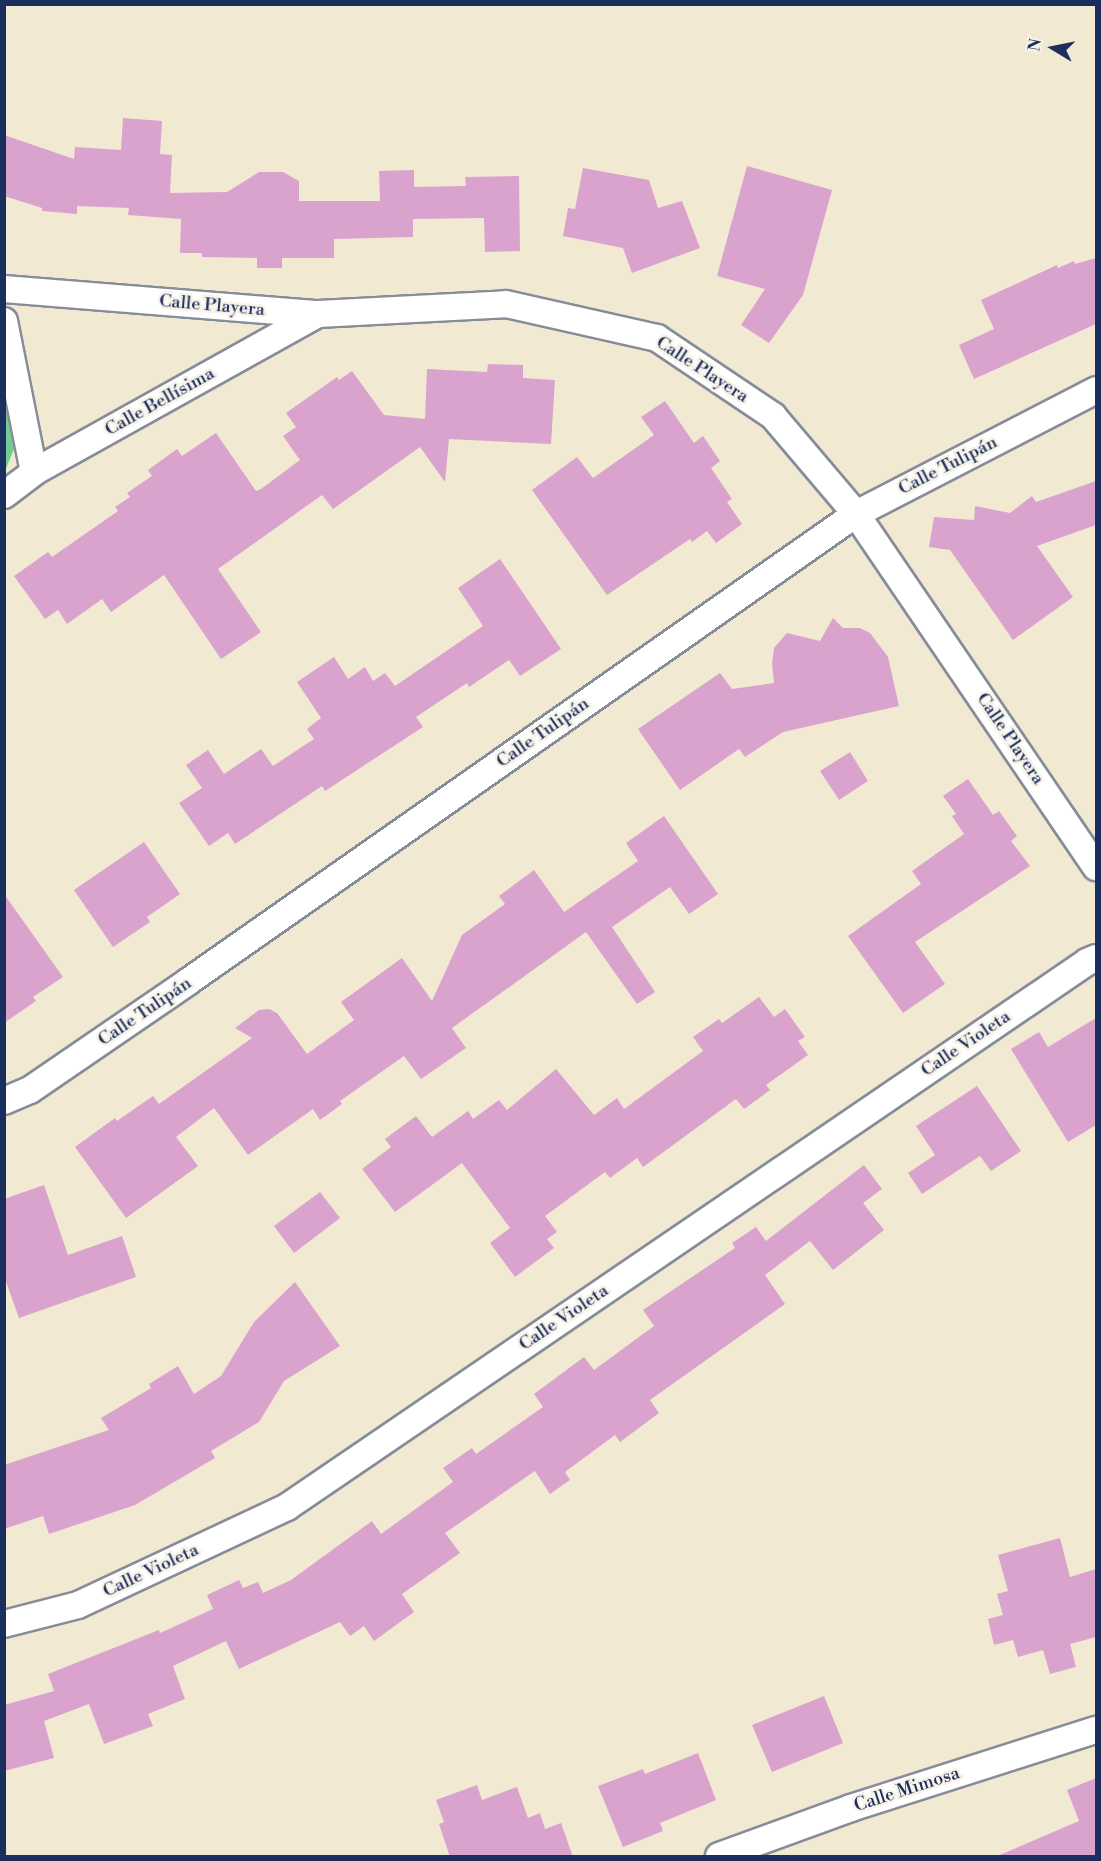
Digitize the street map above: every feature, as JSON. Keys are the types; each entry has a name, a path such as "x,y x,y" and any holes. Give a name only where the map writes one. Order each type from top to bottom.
{"street":[{"name":"Calle Playera","path":"4,289 318,314 506,304 657,338 773,416 856,514 1096,867"},
{"name":"Calle Bellísima","path":"4,495 34,472 318,314"},
{"path":"4,321 34,472"},
{"name":"Calle Tulipán","path":"4,1101 30,1090 189,981 856,514 1096,390"},
{"name":"Calle Violeta","path":"4,1624 78,1605 287,1507 1067,975 1096,958"},
{"name":"Calle Mimosa","path":"719,1857 851,1808 1096,1730"}],"green space":[{"path":"4,398 14,449 5,471 4,471"}],"building":[{"path":"123,118 162,121 160,154 172,155 170,193 227,192 259,172 283,172 299,181 299,201 380,201 379,171 414,170 414,187 466,186 465,177 519,176 520,251 485,252 484,218 413,219 413,237 334,239 334,258 282,258 282,268 257,268 257,258 202,257 202,253 180,253 181,219 128,215 129,208 77,206 77,214 42,211 42,208 4,196 4,135 74,159 75,147 121,150"},
{"path":"747,166 832,190 803,295 769,343 741,325 765,289 717,276"},
{"path":"583,168 649,180 658,208 682,201 700,248 632,273 623,248 563,236 568,208 575,209"},
{"path":"1096,258 1096,324 974,379 959,345 994,329 981,300 1057,265 1058,268 1074,261 1075,264"},
{"path":"488,364 523,365 523,378 555,380 551,444 449,439 445,482 420,447 333,509 322,495 218,569 261,632 221,659 164,575 111,612 102,599 67,624 58,610 45,619 14,576 48,552 52,557 118,511 115,507 130,497 127,493 152,476 148,470 177,449 182,456 216,433 256,491 261,489 300,460 283,436 296,427 286,413 337,377 339,380 352,371 384,415 425,419 427,369 487,372"},
{"path":"665,401 694,443 703,436 720,461 711,468 732,499 727,502 742,524 716,543 707,531 692,542 690,539 607,595 532,490 577,457 593,478 654,435 641,417"},
{"path":"1096,481 1096,525 1037,546 1073,597 1013,640 950,550 929,547 934,517 974,520 975,506 1010,513 1032,496 1036,502"},
{"path":"500,559 561,649 520,676 509,660 469,687 467,683 416,717 423,727 325,791 322,786 235,844 228,833 209,846 179,803 202,788 186,765 208,750 224,774 261,749 273,766 314,739 307,729 321,718 297,682 334,657 348,679 365,667 373,681 385,673 395,686 483,626 458,588"},
{"path":"833,618 843,628 860,628 870,633 888,657 899,706 783,732 745,757 739,749 680,790 638,729 720,673 732,689 774,683 772,663 774,648 787,633 820,641"},
{"path":"850,752 868,781 839,800 820,771"},
{"path":"968,779 993,815 999,811 1017,836 1011,841 1030,866 915,942 945,984 903,1013 848,936 921,884 912,871 964,834 952,816 956,814 943,796"},
{"path":"664,816 718,894 689,914 670,887 612,927 655,992 637,1004 586,932 452,1028 466,1048 421,1079 404,1056 340,1101 342,1104 320,1120 313,1109 248,1155 214,1108 176,1137 198,1166 126,1218 75,1147 115,1118 117,1121 153,1096 159,1104 252,1038 235,1028 259,1010 269,1009 277,1013 307,1054 354,1020 341,1002 402,958 432,1001 462,935 505,904 499,896 534,870 564,912 638,861 626,843"},
{"path":"144,842 180,894 147,917 150,922 113,947 74,890"},
{"path":"4,894 63,977 33,997 36,1001 4,1023"},
{"path":"759,997 774,1017 785,1009 805,1037 798,1041 808,1055 766,1085 770,1090 744,1109 736,1099 643,1167 637,1158 610,1178 605,1172 545,1216 557,1232 547,1239 554,1248 515,1277 490,1243 510,1228 462,1163 395,1212 362,1169 391,1147 385,1139 416,1116 432,1137 468,1111 473,1119 499,1100 507,1110 556,1069 594,1115 617,1098 624,1109 703,1051 693,1037 719,1019 722,1023"},
{"path":"1096,1018 1096,1125 1068,1142 1011,1049 1039,1032 1048,1047"},
{"path":"977,1086 1021,1151 991,1171 980,1156 922,1194 908,1173 935,1155 916,1126"},
{"path":"864,1165 882,1189 863,1203 884,1230 833,1270 810,1241 765,1275 785,1304 650,1400 659,1413 620,1442 615,1435 565,1472 570,1480 550,1494 535,1471 445,1533 460,1553 402,1594 414,1612 374,1641 364,1626 350,1636 340,1622 239,1669 226,1641 173,1666 185,1699 148,1714 153,1726 104,1744 89,1704 44,1721 54,1758 4,1771 4,1705 54,1691 48,1674 159,1630 160,1633 213,1609 207,1595 239,1580 243,1588 258,1582 263,1593 291,1580 372,1521 381,1534 453,1482 443,1468 472,1448 476,1454 543,1407 534,1394 584,1357 594,1370 654,1326 643,1310 735,1248 732,1243 756,1227 766,1241"},
{"path":"44,1185 68,1255 122,1236 136,1277 19,1318 4,1276 4,1199"},
{"path":"320,1192 340,1218 294,1253 274,1226"},
{"path":"295,1282 340,1346 284,1381 259,1422 211,1451 215,1458 135,1505 49,1534 43,1516 4,1529 4,1465 109,1430 101,1418 151,1388 149,1384 178,1366 194,1394 221,1376 254,1322"},
{"path":"1060,1538 1070,1577 1096,1569 1096,1637 1070,1644 1076,1667 1050,1674 1043,1650 1018,1657 1013,1640 994,1645 988,1619 1003,1615 997,1594 1008,1591 998,1555"},
{"path":"824,1696 843,1743 772,1772 752,1725"},
{"path":"698,1753 716,1800 660,1823 663,1831 623,1847 598,1786 643,1769 645,1774"},
{"path":"1096,1778 1096,1857 995,1857 1079,1821 1067,1790"},
{"path":"477,1785 482,1800 517,1787 528,1818 540,1813 545,1829 561,1823 573,1857 450,1857 439,1824 444,1822 436,1800"}]}
